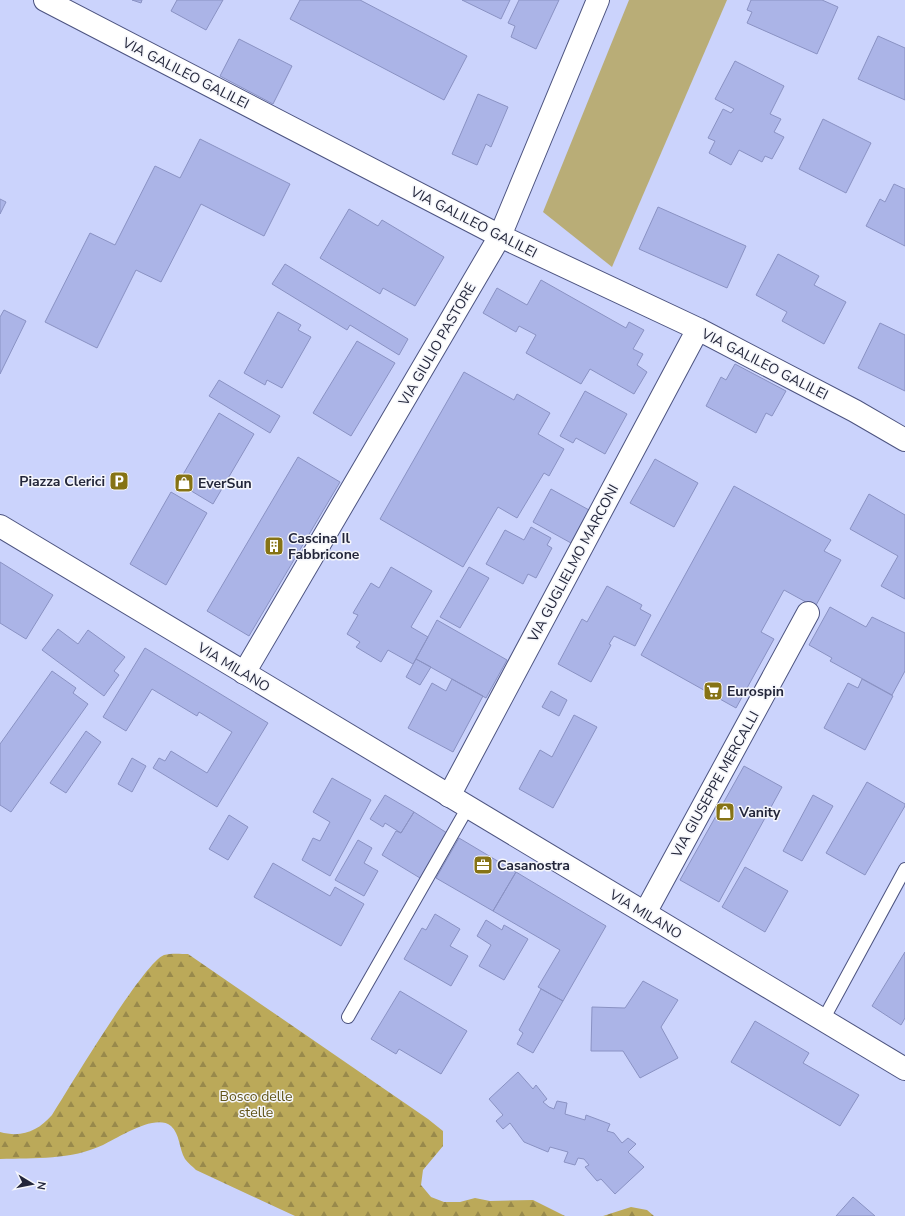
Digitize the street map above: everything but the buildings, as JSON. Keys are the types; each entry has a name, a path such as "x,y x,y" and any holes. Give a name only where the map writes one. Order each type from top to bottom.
{"street":[{"name":"VIA GALILEO GALILEI","path":"45,0 500,236 698,329 855,410 905,440"},
{"name":"VIA GIULIO PASTORE","path":"244,673 500,236 598,0"},
{"name":"VIA GUGLIELMO MARCONI","path":"449,796 698,329"},
{"name":"VIA MILANO","path":"0,526 905,1069"},
{"name":"VIA GIUSEPPE MERCALLI","path":"644,913 808,613"}],"lane":[{"path":"348,1017 468,807"},
{"path":"823,1020 905,869"}],"green space":[{"name":"Bosco delle stelle","path":"188,954 428,1119 443,1131 443,1146 423,1170 421,1185 431,1197 444,1202 460,1202 475,1198 490,1201 533,1200 565,1216 295,1216 196,1170 185,1159 174,1129 164,1123 156,1122 146,1124 127,1132 91,1150 66,1156 0,1159 0,1132 15,1134 29,1132 47,1121 106,1028 140,979 154,963 164,955"},
{"path":"631,1207 647,1210 654,1216 603,1216"}],"shaded area":[{"path":"629,0 727,0 612,267 543,212"}],"place":[{"name":"Piazza Clerici","path":"119,481"},
{"name":"EverSun","path":"184,483"},
{"name":"Cascina Il Fabbricone","path":"274,546"},
{"name":"Eurospin","path":"713,691"},
{"name":"Vanity","path":"725,812"},
{"name":"Casanostra","path":"483,865"}]}
